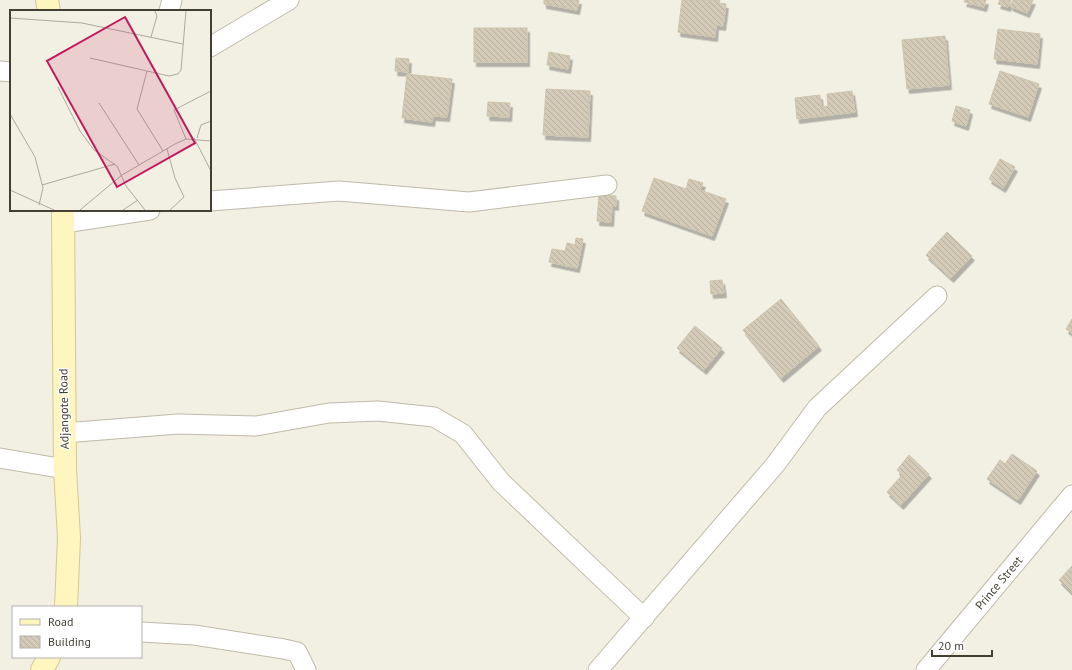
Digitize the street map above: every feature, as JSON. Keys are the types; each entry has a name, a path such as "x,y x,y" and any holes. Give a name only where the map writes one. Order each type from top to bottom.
{"street":[{"path":"47,0 49,10"},
{"path":"169,10 172,0"},
{"path":"211,46 289,0"},
{"path":"0,71 10,72"},
{"path":"211,201 339,191 469,202 607,185"},
{"path":"64,217 138,211"},
{"name":"Adjangote Road","path":"64,217 64,433 69,538 66,606"},
{"path":"598,670 788,449 817,408 937,296"},
{"path":"64,433 178,424 256,426 329,413 378,411 434,417 463,434 501,482 644,618"},
{"path":"0,458 65,469"},
{"name":"Prince Street","path":"926,670 1072,495"},
{"path":"142,632 194,635 297,652 306,670"},
{"path":"42,670 48,658"}],"building":[{"path":"544,0 579,0 577,10 544,4"},
{"path":"682,0 720,0 719,3 726,4 723,26 716,25 715,37 678,32"},
{"path":"965,0 986,0 984,7 964,2"},
{"path":"1000,0 1011,0 1008,7 998,4"},
{"path":"1013,0 1033,0 1027,13 1010,6"},
{"path":"474,28 527,28 527,62 474,62"},
{"path":"998,29 1040,34 1037,64 994,59"},
{"path":"945,36 949,85 907,89 902,40"},
{"path":"549,52 570,56 568,69 547,65"},
{"path":"396,58 409,59 408,72 395,71"},
{"path":"1000,71 1039,84 1028,117 989,104"},
{"path":"407,74 452,79 447,117 433,116 432,122 402,118"},
{"path":"546,89 590,91 588,137 543,135"},
{"path":"852,91 855,112 797,119 795,98 820,95 821,107 828,106 827,94"},
{"path":"488,102 510,103 509,117 487,116"},
{"path":"956,106 970,110 966,126 952,121"},
{"path":"1000,159 1015,167 1003,188 989,179"},
{"path":"654,178 686,189 689,179 703,183 700,190 726,199 712,236 642,211"},
{"path":"599,195 616,196 616,206 612,205 611,222 597,221"},
{"path":"947,232 972,256 951,278 926,255"},
{"path":"576,238 583,239 577,268 549,262 552,249 565,251 567,243 575,245"},
{"path":"722,280 724,293 711,294 710,281"},
{"path":"781,299 819,346 781,378 743,330"},
{"path":"1072,319 1072,333 1066,329"},
{"path":"695,326 722,348 704,370 677,348"},
{"path":"1012,454 1037,471 1018,500 987,479 1000,460 1005,464"},
{"path":"909,455 929,474 901,505 887,492 902,475 897,470"},
{"path":"1072,566 1072,593 1059,580"}]}
